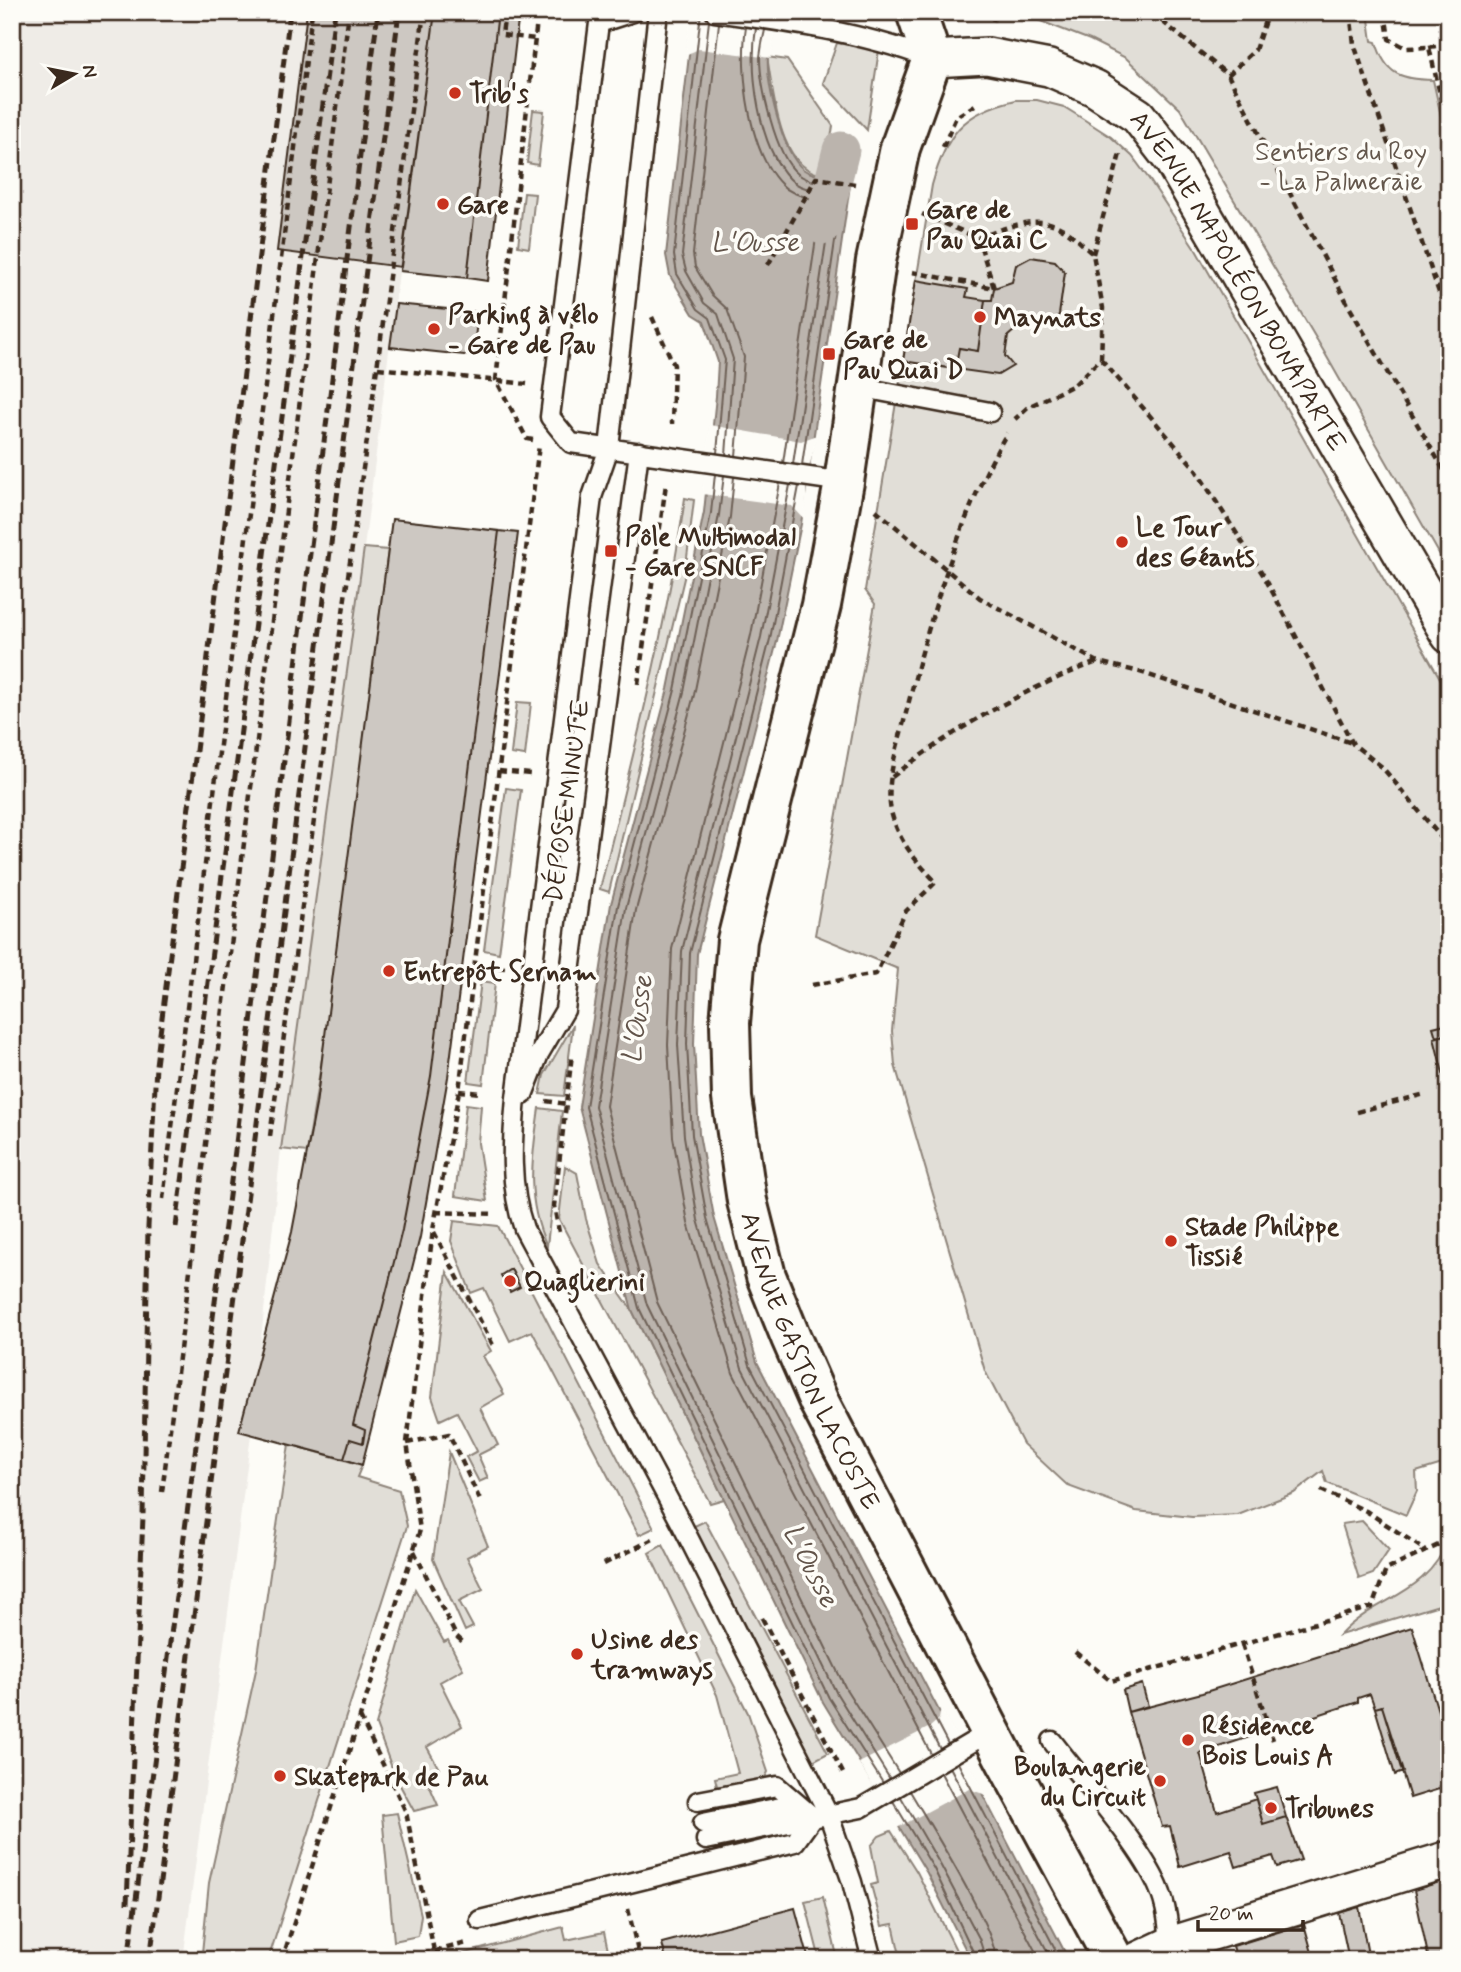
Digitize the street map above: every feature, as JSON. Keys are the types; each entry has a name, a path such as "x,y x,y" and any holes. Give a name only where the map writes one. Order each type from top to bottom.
{"main road":[{"path":"916,12 932,59"},
{"name":"AVENUE GASTON LACOSTE","path":"932,59 900,148 876,261 858,387 826,479 821,605 737,940 730,1023 732,1098 744,1190 766,1276 819,1402 982,1737 1114,1960"}],"street":[{"name":"AVENUE NAPOLÉON BONAPARTE","path":"932,59 987,57 1049,68 1095,88 1138,116 1172,160 1449,635"},
{"path":"1138,1960 1171,1952 1449,1859"}],"lane":[{"path":"634,12 599,23 550,417 571,443 826,479"},
{"path":"658,12 609,448 592,497 516,1098 512,1146 515,1200 524,1229 682,1525 852,1882 872,1960"},
{"path":"715,12 791,22 889,43 932,59"},
{"path":"858,387 990,412"},
{"name":"DÉPOSE MINUTE","path":"512,1146 522,1098 539,1054 565,1010 639,452"},
{"path":"704,1832 861,1808 982,1737"},
{"path":"1052,1741 1135,1847 1158,1885 1169,1923 1171,1952"},
{"path":"698,1801 777,1786 820,1815"},
{"path":"480,1920 795,1842 820,1815"}],"path":[{"path":"163,1199 312,12"},
{"path":"162,1492 349,12"},
{"path":"270,1136 424,12"},
{"path":"505,12 502,35 535,39"},
{"path":"496,380 538,12"},
{"path":"993,21 995,12"},
{"path":"1140,12 1163,22 1228,75 1350,308 1449,479"},
{"path":"1162,12 1163,22"},
{"path":"1228,75 1255,50 1268,12"},
{"path":"1350,12 1354,44 1449,322"},
{"path":"1385,12 1389,39 1406,48 1449,44"},
{"path":"1429,47 1449,133"},
{"path":"939,157 956,117 978,103"},
{"path":"1138,116 1118,157 1093,254 1103,308 1101,359 1194,467 1265,576 1353,744"},
{"path":"768,265 816,178 860,184"},
{"path":"917,212 978,238 1031,222 1047,223 1063,229 1093,254"},
{"path":"911,272 946,282 994,288 978,238"},
{"path":"812,985 876,974 906,911 936,881 908,852 891,811 890,778 917,669 947,573 987,470 1016,418 1028,407 1074,385 1101,359"},
{"path":"377,368 533,385"},
{"path":"282,1960 420,1530 407,1443 433,1230 459,1091 539,441"},
{"path":"826,479 979,598 1098,662 1140,672 1353,744 1382,767 1449,847"},
{"path":"890,778 975,719 1027,691 1098,662"},
{"path":"499,771 532,774"},
{"path":"474,965 507,968"},
{"path":"459,1091 481,1093"},
{"path":"1357,1112 1425,1094"},
{"path":"541,1101 566,1104"},
{"path":"436,1212 499,1214"},
{"path":"433,1230 495,1349"},
{"path":"407,1443 449,1434 480,1500"},
{"path":"1321,1489 1367,1511 1426,1550"},
{"path":"604,1564 656,1538"},
{"path":"1075,1652 1111,1681 1372,1607 1386,1570 1449,1540"},
{"path":"413,1550 456,1636 465,1644"},
{"path":"1242,1644 1273,1740"},
{"path":"360,1717 406,1812 434,1951"},
{"path":"627,1905 640,1960"},
{"path":"400,1960 409,1957"}],"shaded area":[{"path":"12,12 432,12 364,548 281,1149 251,1435 183,1960 12,1960"}],"green space":[{"name":"Sentiers du Roy - La Palmeraie","path":"1017,12 1368,12 1372,41 1376,42 1390,69 1404,77 1433,80 1449,152 1449,571 1323,350 1180,109 1126,58 1090,40"},
{"path":"837,43 879,50 867,130 823,83"},
{"path":"767,57 787,60 833,126 825,175 809,170 797,160 788,146 776,110"},
{"path":"1016,100 1037,100 1064,107 1111,137 1132,156 1149,179 1196,250 1449,694 1449,1462 1416,1472 1417,1491 1406,1515 1327,1483 1323,1471 1294,1493 1238,1515 1192,1517 1136,1511 1068,1486 1023,1444 985,1371 895,1065 892,1031 898,969 815,935 875,604 865,590 932,185 943,152 959,128 982,111"},
{"path":"533,110 544,111 538,165 527,163"},
{"path":"524,193 535,194 529,248 518,246"},
{"path":"685,498 694,500 685,574 609,892 600,889 658,646"},
{"path":"364,548 388,550 328,1021 307,1152 281,1149"},
{"path":"517,702 531,703 525,756 511,754"},
{"path":"506,788 521,790 499,953 484,950"},
{"path":"481,981 495,983 483,1084 468,1082"},
{"path":"573,1025 564,1096 540,1094 544,1075"},
{"path":"466,1104 481,1106 478,1143 487,1201 455,1196"},
{"path":"539,1108 562,1111 547,1246 535,1212 532,1178"},
{"path":"565,1166 577,1173 586,1219 600,1264 632,1310 724,1499 710,1503 559,1219"},
{"path":"454,1221 498,1226 654,1528 639,1535 532,1331 510,1341 484,1288 471,1293 451,1241"},
{"path":"447,1272 491,1351 483,1356 504,1394 480,1408 498,1445 478,1455 488,1478 479,1482 466,1457 477,1451 457,1412 440,1420 432,1397"},
{"name":"Skatepark de Pau","path":"289,1444 362,1465 357,1477 399,1490 407,1526 268,1960 224,1960 202,1953 209,1883 256,1670"},
{"path":"449,1452 488,1546 467,1557 483,1589 459,1601 473,1627 465,1631 433,1559"},
{"path":"705,1521 828,1753 813,1761 690,1528"},
{"path":"1362,1521 1389,1550 1373,1574 1359,1579 1342,1524"},
{"path":"1449,1538 1449,1602 1340,1635 1369,1611 1414,1585 1439,1558"},
{"path":"663,1545 748,1713 768,1772 762,1783 725,1790 717,1786 715,1778 738,1773 717,1695 649,1553"},
{"path":"415,1589 444,1642 448,1640 463,1669 440,1682 462,1726 427,1747 439,1769 426,1778 438,1805 414,1811 395,1776 376,1725"},
{"path":"397,1813 421,1915 418,1936 394,1941 382,1815"},
{"path":"891,1831 917,1872 961,1960 901,1960 893,1924 882,1926 871,1885 878,1883 871,1846 879,1836"},
{"path":"823,1897 838,1960 820,1960 805,1901"},
{"path":"563,1927 566,1940 604,1932 610,1960 440,1960"}],"water":[{"name":"L'Ousse","path":"694,12 775,12 768,68 777,116 788,148 795,160 808,172 851,178 801,524 777,641 697,954 694,1044 699,1134 714,1217 757,1362 1069,1960 971,1960 927,1873 823,1702 632,1310 579,1107 611,904 668,689 704,512 718,362 704,321 693,314 670,276 666,255"}],"pier":[{"path":"691,12 778,12 771,58 699,49 685,55"},
{"path":"710,425 801,441 817,435 807,476 805,520 792,506 702,494"},
{"path":"941,1708 986,1795 969,1789 897,1828 859,1763 930,1727 939,1719"}],"building":[{"path":"307,12 435,12 401,267 277,251"},
{"name":"Gare","path":"435,12 498,12 467,278 400,271"},
{"path":"498,12 519,12 488,281 467,278"},
{"path":"1031,257 1055,261 1065,272 1059,315 1043,328 1022,324 1008,336 1005,356 1013,366 998,375 955,369 959,348 978,351 985,300 992,300 994,288 1012,282 1016,265"},
{"path":"916,280 968,289 966,297 985,300 978,351 959,348 955,369 903,361"},
{"name":"Parking à vélo - Gare de Pau","path":"396,304 478,312 473,356 390,347"},
{"name":"Entrepôt Sernam","path":"392,519 499,531 431,1076 402,1230 353,1425 365,1430 363,1443 350,1439 344,1459 239,1431 292,1232 316,1105"},
{"path":"499,531 518,533 448,1077 420,1237 362,1465 344,1459 350,1439 363,1443 365,1430 353,1425 402,1230 431,1076"},
{"path":"1449,1023 1449,1034 1436,1037 1433,1027"},
{"path":"1449,1034 1449,1097 1434,1038"},
{"name":"Quaglierini","path":"511,1269 520,1287 510,1292 501,1275"},
{"name":"Résidence Bois Louis A","path":"1412,1627 1443,1727 1449,1725 1449,1786 1410,1798 1382,1706 1375,1708 1370,1694 1358,1698 1358,1702 1200,1753 1217,1812 1256,1799 1263,1824 1286,1817 1301,1860 1277,1867 1273,1856 1236,1867 1231,1851 1180,1867 1170,1826 1162,1827 1128,1712 1202,1693"},
{"path":"1142,1684 1148,1706 1128,1712 1123,1690"},
{"path":"1382,1706 1403,1772 1395,1775 1375,1708"},
{"name":"Tribunes","path":"1277,1787 1286,1817 1263,1824 1254,1793"},
{"path":"1449,1879 1449,1960 1429,1960 1414,1890"},
{"path":"1359,1907 1369,1960 1349,1960 1339,1913"},
{"path":"795,1908 809,1960 666,1960 662,1943"},
{"path":"1304,1924 1314,1960 1237,1960 1233,1946"}],"waterway":[{"path":"822,226 841,150"}],"railway":[{"path":"127,1904 143,1516 148,1227 156,1065 290,12"},
{"path":"176,1227 335,12"},
{"path":"128,1960 236,1143 378,12"},
{"path":"150,1960 399,12"}],"place":[{"name":"Trib's","path":"455,93"},
{"name":"Gare","path":"443,204"},
{"name":"Gare de Pau Quai C","path":"912,224"},
{"name":"Maynats","path":"980,317"},
{"name":"Parking à vélo - Gare de Pau","path":"434,329"},
{"name":"Gare de Pau Quai D","path":"829,354"},
{"name":"Le Tour des Géants","path":"1122,542"},
{"name":"Pôle Multimodal - Gare SNCF","path":"611,551"},
{"name":"Entrepôt Sernam","path":"389,971"},
{"name":"Stade Philippe Tissié","path":"1171,1241"},
{"name":"Quaglierini","path":"510,1281"},
{"name":"Usine des tramways","path":"577,1654"},
{"name":"Résidence Bois Louis A","path":"1188,1740"},
{"name":"Skatepark de Pau","path":"280,1776"},
{"name":"Boulangerie du Circuit","path":"1160,1781"},
{"name":"Tribunes","path":"1271,1808"}]}
